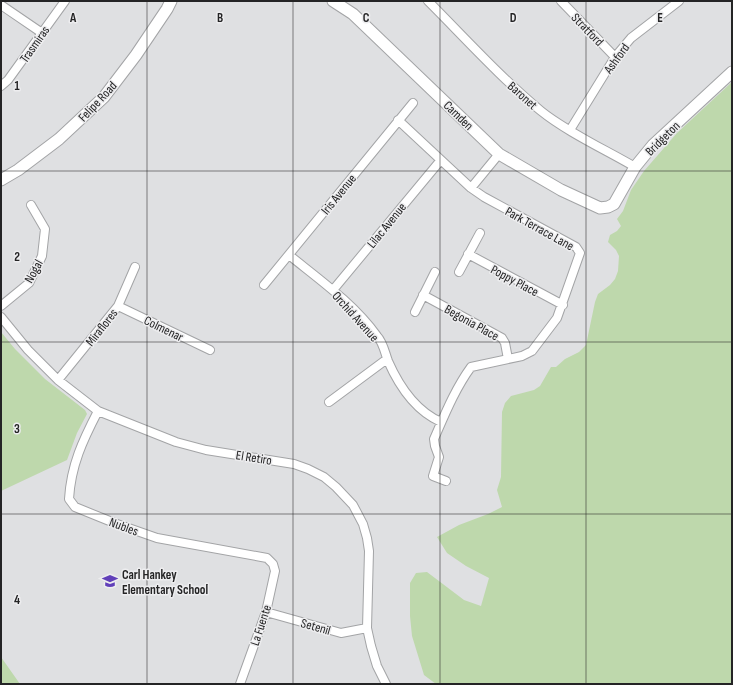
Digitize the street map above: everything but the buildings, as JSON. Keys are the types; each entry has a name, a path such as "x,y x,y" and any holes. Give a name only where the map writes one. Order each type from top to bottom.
{"street":[{"name":"Trasmiras","path":"1,86 8,80 64,1"},
{"name":"Felipe Road","path":"1,180 18,170 59,140 104,98 136,55 167,10 171,1"},
{"name":"Camden","path":"332,1 353,14 499,154 561,190 600,208"},
{"name":"Baronet","path":"428,1 542,112 570,130 635,167"},
{"name":"Stratford","path":"561,1 615,57"},
{"name":"Ashford","path":"570,130 615,57 631,38 679,1"},
{"path":"1,5 42,33"},
{"name":"Bridgeton","path":"600,208 608,207 614,204 635,167 653,145 732,72"},
{"name":"Iris Avenue","path":"264,285 413,103"},
{"name":"Park Terrace Lane","path":"398,120 440,161 471,188 484,197 579,250 580,256 563,305"},
{"path":"471,188 499,154"},
{"name":"Lilac Avenue","path":"333,290 440,161"},
{"name":"Nogal","path":"1,306 29,283 42,256 45,229 31,205"},
{"path":"459,272 480,233"},
{"name":"Poppy Place","path":"468,254 563,305"},
{"name":"Orchid Avenue","path":"289,255 348,304 378,337 396,378 414,402 431,418 441,422"},
{"name":"Miraflores","path":"58,380 118,306 135,267"},
{"path":"415,312 435,272"},
{"name":"Begonia Place","path":"423,295 502,338 505,343 508,359"},
{"path":"446,481 434,477 433,475 439,457 434,446 434,439 453,397 471,367 522,356 532,351 557,318 563,305"},
{"name":"Colmenar","path":"118,306 210,350"},
{"name":"El Retiro","path":"1,317 28,350 58,380 98,411 176,442 206,450 294,464 324,477 341,491 353,505 363,524 369,551 367,628 377,666 386,684"},
{"path":"329,402 387,359"},
{"name":"Nubles","path":"98,411 84,437 76,457 70,485 69,499 75,507 156,538 267,558 273,564"},
{"name":"La Fuente","path":"240,684 266,612 275,571 273,564"},
{"name":"Setenil","path":"266,612 341,632 367,628"}],"green space":[{"path":"732,82 732,684 436,684 424,675 412,636 410,616 410,583 416,573 427,572 464,600 481,606 489,578 466,566 447,553 437,537 459,525 502,507 497,490 501,477 502,412 505,403 511,396 534,390 540,386 551,367 556,367 565,359 579,352 586,345 598,294 610,285 615,279 618,271 619,256 616,250 608,242 610,235 617,231 621,226 617,219 623,211 631,190 644,171 677,133"},
{"path":"1,332 15,349 45,379 85,410 87,414 77,433 67,460 1,491"},
{"path":"1,657 20,684 1,684"}],"place":[{"name":"Carl Hankey Elementary School","path":"110,581"}]}
